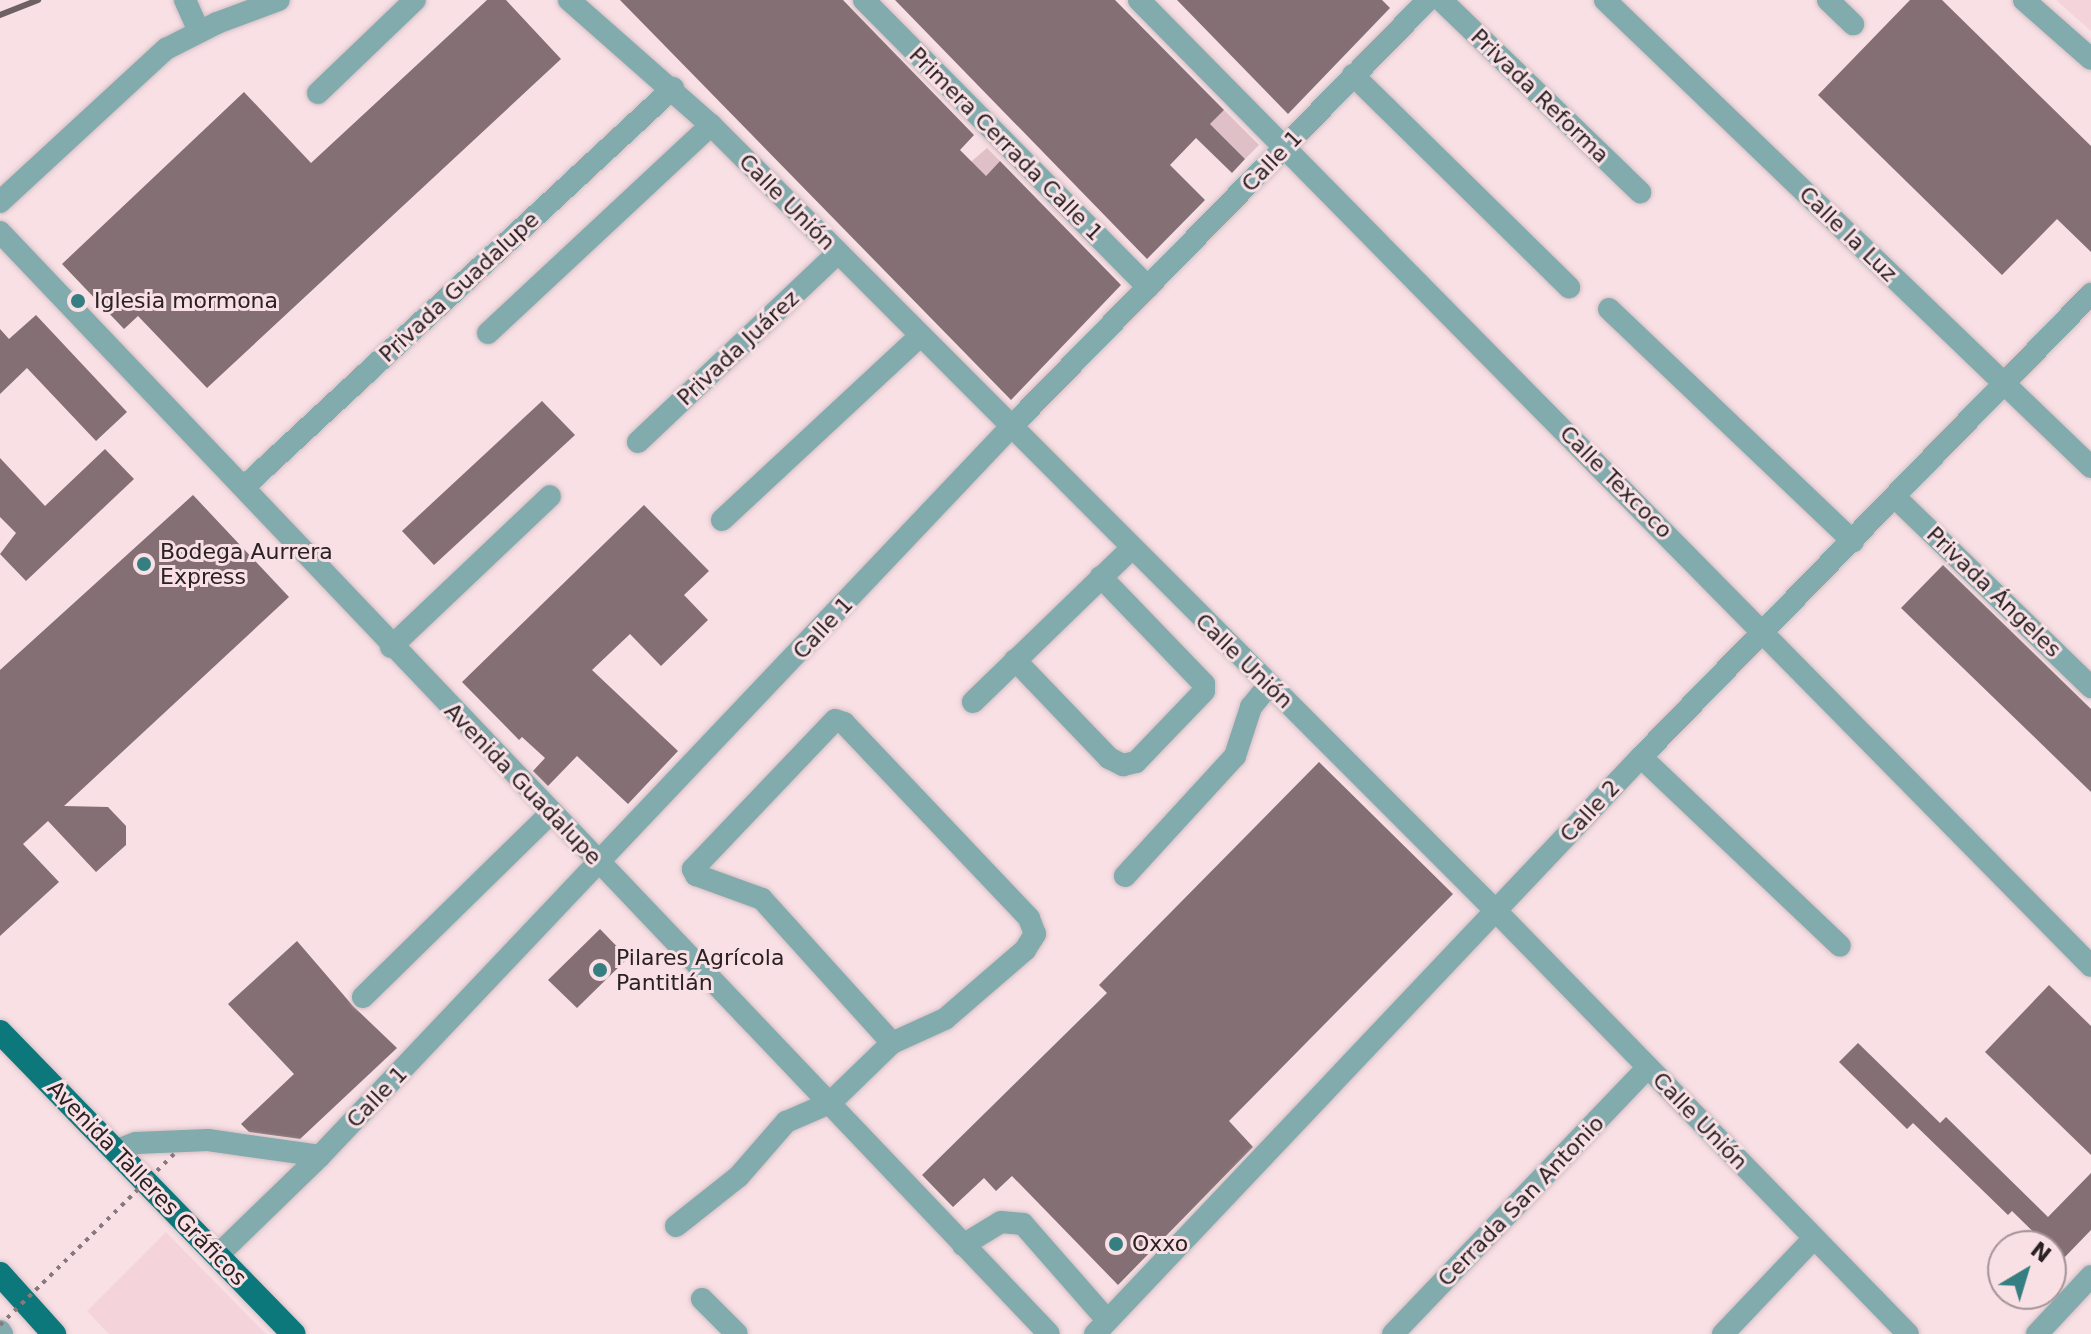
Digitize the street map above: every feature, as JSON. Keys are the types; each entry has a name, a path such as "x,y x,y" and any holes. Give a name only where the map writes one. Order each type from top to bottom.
{"main road":[{"name":"Avenida Talleres Gráficos","path":"0,1032 294,1334"},
{"path":"0,1274 54,1334"}],"street":[{"path":"185,0 199,31"},
{"path":"318,93 415,0"},
{"name":"Calle Unión","path":"569,0 673,88 711,125 1130,550 1496,911 1908,1334"},
{"name":"Primera Cerrada Calle 1","path":"864,0 1148,287"},
{"name":"Calle Texcoco","path":"1139,0 1765,629 2091,966"},
{"name":"Calle 1","path":"218,1255 320,1156 601,864 1010,428 1428,0"},
{"name":"Privada Reforma","path":"1441,0 1640,192"},
{"name":"Calle la Luz","path":"1605,0 2091,467"},
{"path":"1828,0 1853,24"},
{"path":"2024,0 2091,59"},
{"path":"0,202 126,83 235,7 267,2"},
{"path":"1353,75 1569,287"},
{"name":"Privada Guadalupe","path":"244,487 673,88"},
{"path":"488,333 711,125"},
{"name":"Avenida Guadalupe","path":"5,247 244,487 391,647 1049,1334"},
{"name":"Privada Juárez","path":"638,442 838,253"},
{"name":"Calle 2","path":"1101,1327 1641,757 2005,385 2087,306"},
{"path":"1609,309 1853,541"},
{"path":"722,520 920,336"},
{"path":"391,647 550,496"},
{"name":"Privada Ángeles","path":"1896,498 2091,687"},
{"path":"973,702 1130,550"},
{"path":"1015,660 1109,758 1123,765 1136,762 1204,691 1204,684 1101,577"},
{"path":"1125,876 1235,756 1251,707 1269,685"},
{"path":"676,1226 739,1176 786,1122 830,1103 892,1043 945,1019 1025,950 1035,934 1029,918 844,723 835,720 693,869 696,875 762,899 892,1043"},
{"path":"1641,757 1840,946"},
{"path":"363,997 551,813"},
{"name":"Cerrada San Antonio","path":"1393,1334 1648,1067"},
{"path":"115,1151 136,1143 208,1140 320,1156"},
{"path":"963,1245 1001,1222 1023,1224 1101,1327"},
{"path":"1723,1334 1814,1238"},
{"path":"2037,1334 2091,1276"},
{"path":"702,1299 737,1334"}],"path":[{"path":"0,1325 174,1154"}],"shaded area":[{"path":"2056,0 2091,0 2091,31"},
{"path":"1224,110 1259,145 1245,159 1210,124"},
{"path":"987,148 1000,161 946,218 928,199"},
{"path":"166,1232 266,1334 109,1334 87,1311"}],"building":[{"path":"487,0 506,0 561,59 207,388 138,316 124,329 62,264 244,92 311,163"},
{"path":"620,0 843,0 974,135 960,150 986,176 1000,161 1121,285 1011,400"},
{"path":"895,0 1115,0 1224,110 1210,124 1245,159 1232,173 1196,138 1170,165 1205,200 1147,259"},
{"path":"1177,0 1382,0 1390,8 1288,114"},
{"path":"1910,0 1942,0 2091,146 2091,252 2057,219 2002,275 1818,95"},
{"path":"36,315 127,412 96,441 27,368 0,394 0,329 9,339"},
{"path":"542,401 575,435 434,565 402,531"},
{"path":"105,449 134,479 26,581 0,554 16,533 0,517 0,458 45,506"},
{"path":"193,495 289,597 64,806 108,807 126,826 126,845 96,872 48,821 23,844 59,882 0,936 0,670"},
{"path":"644,505 709,571 684,595 708,620 661,666 630,634 592,670 678,751 628,804 577,756 548,786 533,771 545,758 522,737 519,740 462,682"},
{"path":"1943,565 2091,709 2091,792 1901,608"},
{"path":"1319,762 1453,894 1229,1121 1253,1147 1118,1285 1012,1176 996,1191 984,1178 953,1207 922,1175 1107,993 1099,985"},
{"path":"600,929 628,958 577,1008 548,980"},
{"path":"297,941 353,1006 397,1048 300,1139 249,1132 241,1124 294,1074 228,1004"},
{"path":"2049,985 2091,1026 2091,1155 1985,1052"},
{"path":"1858,1043 1940,1123 1946,1117 2048,1217 2091,1173 2091,1230 2067,1255 2067,1230 2031,1230 2012,1211 2008,1215 1913,1123 1907,1129 1839,1062"}],"railway":[{"path":"0,15 38,0"}],"place":[{"name":"Iglesia mormona","path":"78,301"},
{"name":"Bodega Aurrera Express","path":"144,564"},
{"name":"Pilares Agrícola Pantitlán","path":"600,970"},
{"name":"Oxxo","path":"1116,1244"}]}
